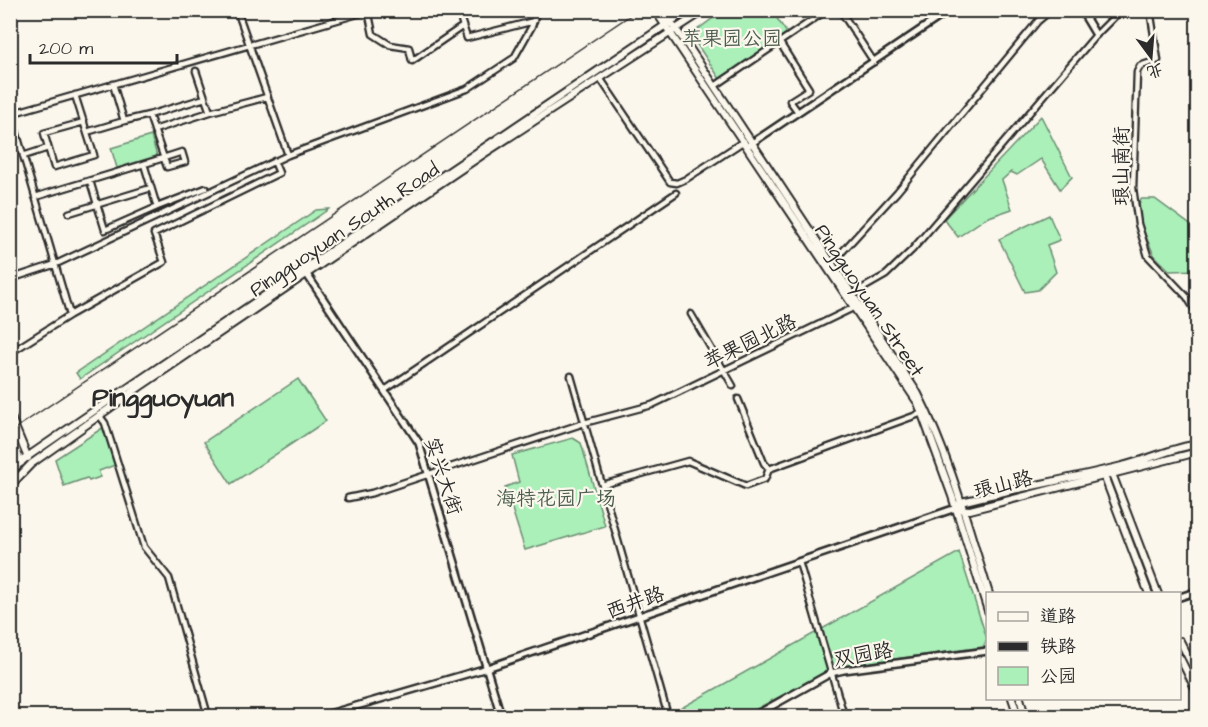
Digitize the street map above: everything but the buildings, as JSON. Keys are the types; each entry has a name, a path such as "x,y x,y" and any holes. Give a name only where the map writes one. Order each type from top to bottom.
{"main road":[{"path":"655,10 674,32"},
{"path":"660,10 668,25"},
{"name":"Pingguoyuan South Road","path":"10,486 31,464 99,415 600,68 688,10"},
{"name":"Pingguoyuan South Road","path":"10,472 27,457 705,10"},
{"name":"Pingguoyuan Street","path":"674,32 715,86 748,143"},
{"name":"Pingguoyuan Street","path":"674,32 850,296 909,378 925,412 960,507 987,592"},
{"name":"Pingguoyuan Street","path":"850,296 925,412"},
{"path":"10,415 31,464"},
{"path":"10,432 25,469"},
{"name":"琅山路","path":"1111,471 1167,450 1197,444"},
{"name":"琅山路","path":"960,507 1197,452"},
{"path":"1111,471 1157,592"},
{"path":"1103,473 1148,592"},
{"name":"Pingguoyuan Street","path":"960,507 986,607"},
{"path":"1181,645 1197,676"},
{"path":"1181,662 1197,694"},
{"path":"1012,700 1018,717"},
{"path":"1020,700 1025,717"}],"street":[{"path":"237,10 288,155"},
{"path":"458,10 467,38 534,21"},
{"path":"10,279 56,264 288,155 466,89 514,58 534,21 537,10"},
{"path":"715,86 827,10"},
{"path":"840,10 874,62"},
{"path":"600,78 670,182 677,183 798,112 950,10"},
{"path":"830,265 897,192 1038,21 1051,10"},
{"path":"1082,10 1096,35"},
{"path":"850,296 886,275 912,250 1096,35 1121,10"},
{"name":"琅山南街","path":"1150,10 1158,60 1140,66 1137,72 1133,188 1135,211 1148,256 1187,297 1197,315"},
{"path":"70,315 11,114 368,11 373,34 390,45 409,48 412,61 463,26"},
{"path":"780,43 808,89 790,101 798,112"},
{"path":"196,71 210,112"},
{"path":"113,84 124,121"},
{"path":"75,95 84,122 94,155 54,167 44,133 84,122"},
{"path":"154,130 267,97"},
{"path":"90,131 205,98"},
{"path":"35,197 90,181 164,158 182,152 185,162 167,167 164,158 154,130 149,115"},
{"path":"23,156 48,148"},
{"path":"10,353 70,315 164,262 154,234 279,173 274,161"},
{"path":"144,164 157,207"},
{"path":"90,181 105,230 207,188"},
{"path":"69,213 151,188"},
{"path":"385,390 676,193"},
{"name":"实兴大街","path":"305,273 415,435 430,474 501,717"},
{"name":"苹果园北路","path":"348,498 430,474 584,423 658,402 855,307"},
{"path":"691,314 733,386"},
{"path":"571,376 668,717"},
{"path":"738,399 764,463 769,469"},
{"path":"602,485 688,461 746,486 753,485 765,479 769,469 925,412"},
{"path":"99,415 105,423 144,547 169,578 208,717"},
{"name":"西井路","path":"322,717 487,668 960,507"},
{"path":"799,562 844,717"},
{"path":"1181,596 1197,591"},
{"name":"双园路","path":"754,717 831,673 986,651"}],"green space":[{"name":"苹果园公园","path":"724,10 772,11 787,33 720,79 692,37 693,33"},
{"path":"1041,116 1072,177 1060,189 1041,159 1017,175 1011,172 1002,180 1012,209 986,218 958,237 944,219"},
{"path":"151,136 157,156 117,168 111,148"},
{"path":"1141,199 1155,199 1197,230 1197,270 1170,271 1154,255 1136,214"},
{"path":"329,209 80,379 76,373 316,210"},
{"path":"1049,215 1060,240 1047,245 1056,272 1038,290 1025,292 999,239"},
{"path":"298,379 326,421 231,484 204,442"},
{"path":"104,427 115,465 99,471 100,477 89,481 87,478 64,486 55,459"},
{"name":"海特花园广场","path":"573,438 581,443 605,526 525,550 505,487 519,482 512,455"},
{"path":"959,552 986,636 983,647 836,667 743,716 667,716"}],"railway":[{"path":"10,432 638,10"}],"district":[{"name":"Pingguoyuan","path":"163,397"}]}
